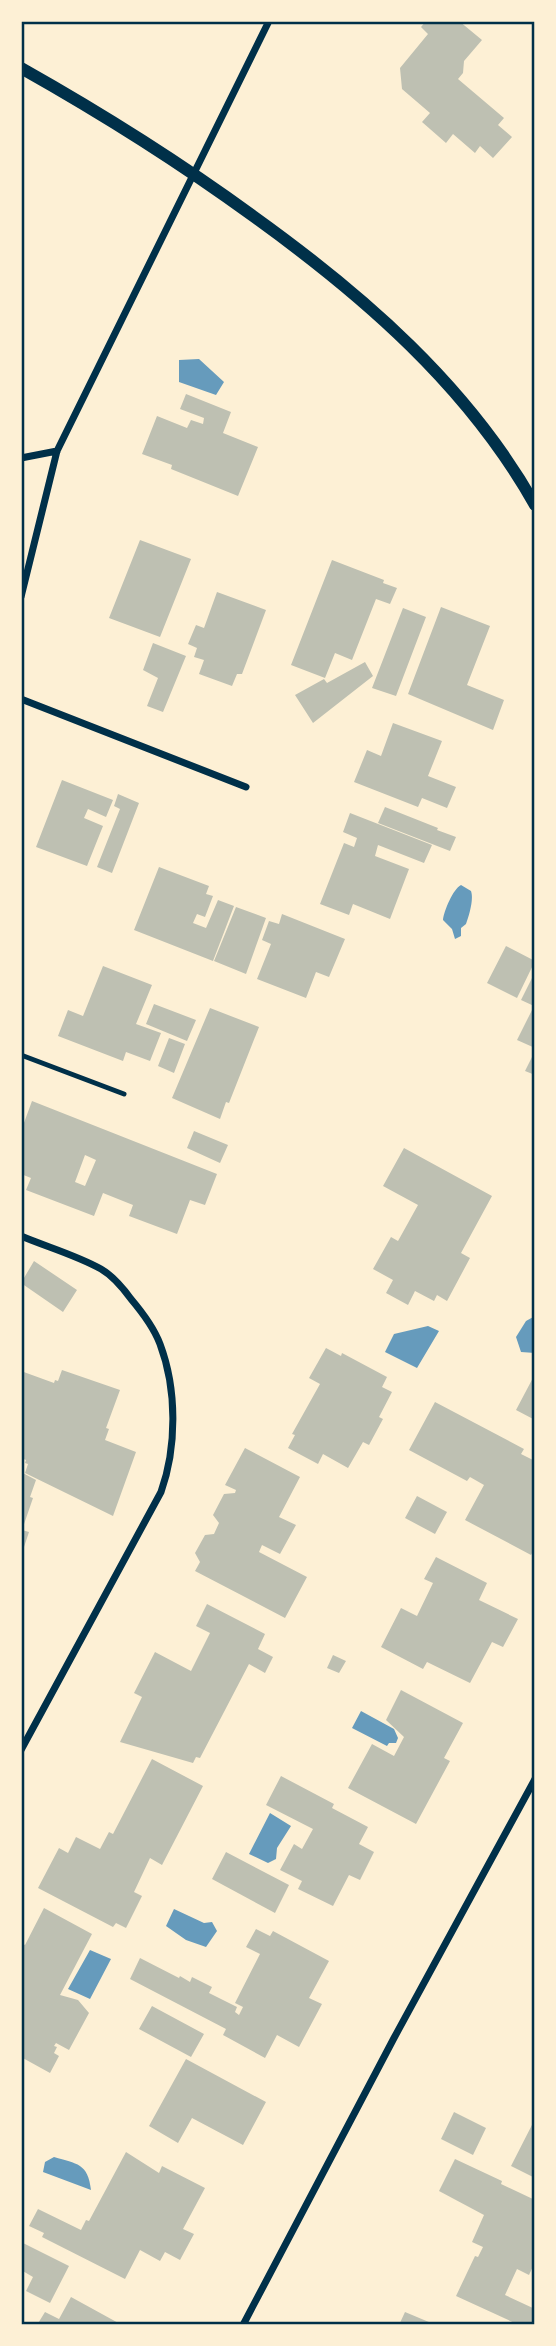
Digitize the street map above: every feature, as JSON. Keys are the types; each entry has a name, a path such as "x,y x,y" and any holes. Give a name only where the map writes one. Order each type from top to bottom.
{"street":[{"path":"21,597 57,451 268,21"},
{"path":"21,68 193,172 311,258 401,335 460,397 518,475 535,505"},
{"path":"21,458 57,451"},
{"path":"21,699 246,787"},
{"path":"21,1236 102,1269 121,1286 159,1341 166,1361 172,1405 171,1449 161,1492 21,1750"},
{"path":"243,2325 394,2038 535,1779"}],"lane":[{"path":"21,1055 124,1094"}],"water":[{"path":"199,359 224,382 216,395 179,382 179,360"},
{"path":"461,885 471,891 472,903 466,924 461,928 461,936 455,939 452,929 443,920 449,901"},
{"path":"535,1316 535,1353 521,1352 516,1337 526,1321"},
{"path":"428,1326 439,1331 417,1368 385,1352 394,1334"},
{"path":"361,1711 394,1729 398,1738 396,1743 389,1743 387,1746 352,1728"},
{"path":"270,1813 291,1826 277,1848 276,1859 268,1863 249,1854"},
{"path":"174,1909 204,1923 212,1922 217,1931 206,1947 186,1940 166,1926"},
{"path":"90,1950 111,1959 90,1999 68,1989"},
{"path":"54,2157 80,2166 87,2174 91,2190 43,2172 45,2162"}],"building":[{"path":"426,21 459,21 482,40 464,61 463,73 458,79 504,118 498,125 512,137 493,158 480,146 475,153 453,134 446,143 422,122 430,113 402,89 400,68 428,34 421,27"},
{"path":"186,394 231,412 223,433 258,447 238,496 171,469 172,465 142,454 157,416 187,428 191,420 203,424 204,418 180,409"},
{"path":"140,540 191,559 160,637 109,618"},
{"path":"332,560 384,580 383,583 397,588 390,604 376,599 352,660 335,653 325,678 291,665"},
{"path":"217,592 266,610 242,674 237,674 232,686 199,674 204,660 194,657 197,648 188,644 196,625 204,628"},
{"path":"441,607 490,626 467,685 504,700 493,730 408,694"},
{"path":"403,608 426,617 396,696 372,688"},
{"path":"153,643 186,656 163,712 147,706 158,678 143,670"},
{"path":"365,662 373,676 313,723 295,695 324,679 327,683"},
{"path":"393,723 442,741 428,776 456,787 447,808 422,798 418,807 354,782 367,750 381,756"},
{"path":"62,780 113,800 106,817 88,809 84,818 103,826 87,866 36,847"},
{"path":"118,794 139,803 112,873 97,867 120,809 114,806"},
{"path":"385,807 456,837 450,851 378,823"},
{"path":"350,813 432,845 424,863 378,845 375,856 409,869 390,919 353,904 349,915 320,904 344,843 354,847 357,838 343,832"},
{"path":"159,867 209,886 206,894 213,896 205,917 197,914 193,923 206,928 218,900 234,906 213,961 134,930"},
{"path":"236,907 266,918 246,974 214,961"},
{"path":"282,914 345,939 329,977 316,972 306,998 257,979 271,944 262,940 269,921 279,924"},
{"path":"506,946 535,961 517,998 487,983"},
{"path":"103,966 152,985 136,1024 161,1033 150,1061 126,1052 123,1061 58,1036 68,1010 83,1016"},
{"path":"535,972 535,1048 517,1040 534,1006 521,1000"},
{"path":"154,1004 196,1020 187,1041 146,1024"},
{"path":"210,1008 259,1027 220,1119 172,1098"},
{"path":"169,1038 185,1044 174,1073 158,1066"},
{"path":"535,1051 535,1075 525,1071"},
{"path":"32,1101 217,1174 205,1205 190,1200 177,1234 129,1216 133,1205 103,1193 94,1216 26,1190 31,1178 21,1174 21,1131","holes":["85,1155 96,1160 85,1186 75,1182"]},
{"path":"194,1131 228,1145 220,1163 187,1148"},
{"path":"404,1148 492,1196 461,1253 470,1258 447,1301 437,1295 434,1301 415,1291 408,1305 386,1293 393,1280 373,1269 391,1237 398,1241 418,1205 383,1186"},
{"path":"34,1261 77,1290 63,1312 21,1283"},
{"path":"326,1348 341,1356 342,1353 387,1377 382,1387 392,1392 379,1417 383,1419 369,1445 363,1442 348,1468 323,1454 318,1464 288,1448 295,1435 292,1434 320,1384 309,1378"},
{"path":"62,1370 120,1390 106,1428 109,1429 105,1440 136,1452 113,1516 25,1473 28,1464 21,1458 21,1371 54,1383 55,1380 58,1381"},
{"path":"535,1374 535,1420 516,1410"},
{"path":"435,1402 524,1449 521,1454 535,1461 535,1548 531,1555 465,1520 484,1485 470,1477 467,1481 409,1450"},
{"path":"245,1448 300,1477 279,1517 296,1525 280,1554 262,1545 259,1552 307,1577 285,1618 195,1571 200,1562 195,1553 205,1535 214,1534 219,1523 213,1515 224,1494 235,1493 236,1490 225,1485"},
{"path":"21,1472 36,1480 22,1530 29,1532 21,1556"},
{"path":"417,1496 447,1512 435,1534 405,1518"},
{"path":"436,1557 487,1583 479,1600 518,1619 503,1647 492,1642 470,1683 427,1662 423,1669 381,1647 401,1608 417,1616 433,1583 424,1579"},
{"path":"207,1604 265,1634 258,1649 273,1657 265,1673 249,1664 200,1758 196,1757 193,1763 120,1742 142,1697 134,1693 155,1652 191,1671 210,1633 196,1626"},
{"path":"333,1655 346,1661 339,1673 327,1668"},
{"path":"401,1690 463,1723 444,1758 450,1761 416,1824 348,1788 372,1744 394,1756 404,1737 386,1720"},
{"path":"152,1759 203,1786 162,1865 150,1858 134,1892 142,1896 126,1928 116,1923 113,1927 38,1888 59,1848 68,1853 76,1837 100,1849 109,1832 113,1834"},
{"path":"281,1776 334,1804 332,1808 368,1827 359,1844 374,1852 360,1880 349,1875 333,1906 298,1889 302,1881 280,1870 294,1844 302,1849 313,1829 266,1805"},
{"path":"226,1852 289,1885 275,1913 212,1879"},
{"path":"44,1908 92,1934 60,1995 78,2000 89,2013 69,2050 56,2043 54,2046 57,2047 54,2053 59,2056 50,2073 21,2057 21,1943 25,1945"},
{"path":"256,1929 270,1936 273,1931 329,1961 309,1998 322,2004 299,2047 277,2035 265,2058 223,2035 226,2029 130,1979 140,1958 179,1978 180,1976 190,1982 192,1977 212,1987 209,1993 237,2007 235,2012 239,2015 243,2007 235,2003 260,1954 246,1947"},
{"path":"152,2006 204,2034 191,2057 139,2029"},
{"path":"186,2059 266,2102 243,2145 192,2118 178,2143 149,2126"},
{"path":"454,2112 486,2128 473,2155 441,2139"},
{"path":"535,2119 535,2178 511,2166"},
{"path":"126,2152 159,2173 162,2166 205,2188 183,2229 194,2234 180,2260 165,2252 160,2261 140,2250 125,2279 42,2237 44,2233 29,2226 38,2209 81,2230 86,2220 89,2221"},
{"path":"455,2159 535,2200 535,2262 529,2275 517,2269 505,2295 535,2309 535,2325 519,2325 456,2296 475,2256 478,2257 483,2247 472,2242 484,2215 439,2191"},
{"path":"21,2242 69,2266 50,2303 26,2291 33,2277 21,2270"},
{"path":"71,2297 122,2325 37,2325 45,2312 59,2319"},
{"path":"405,2312 436,2325 399,2325"}]}
